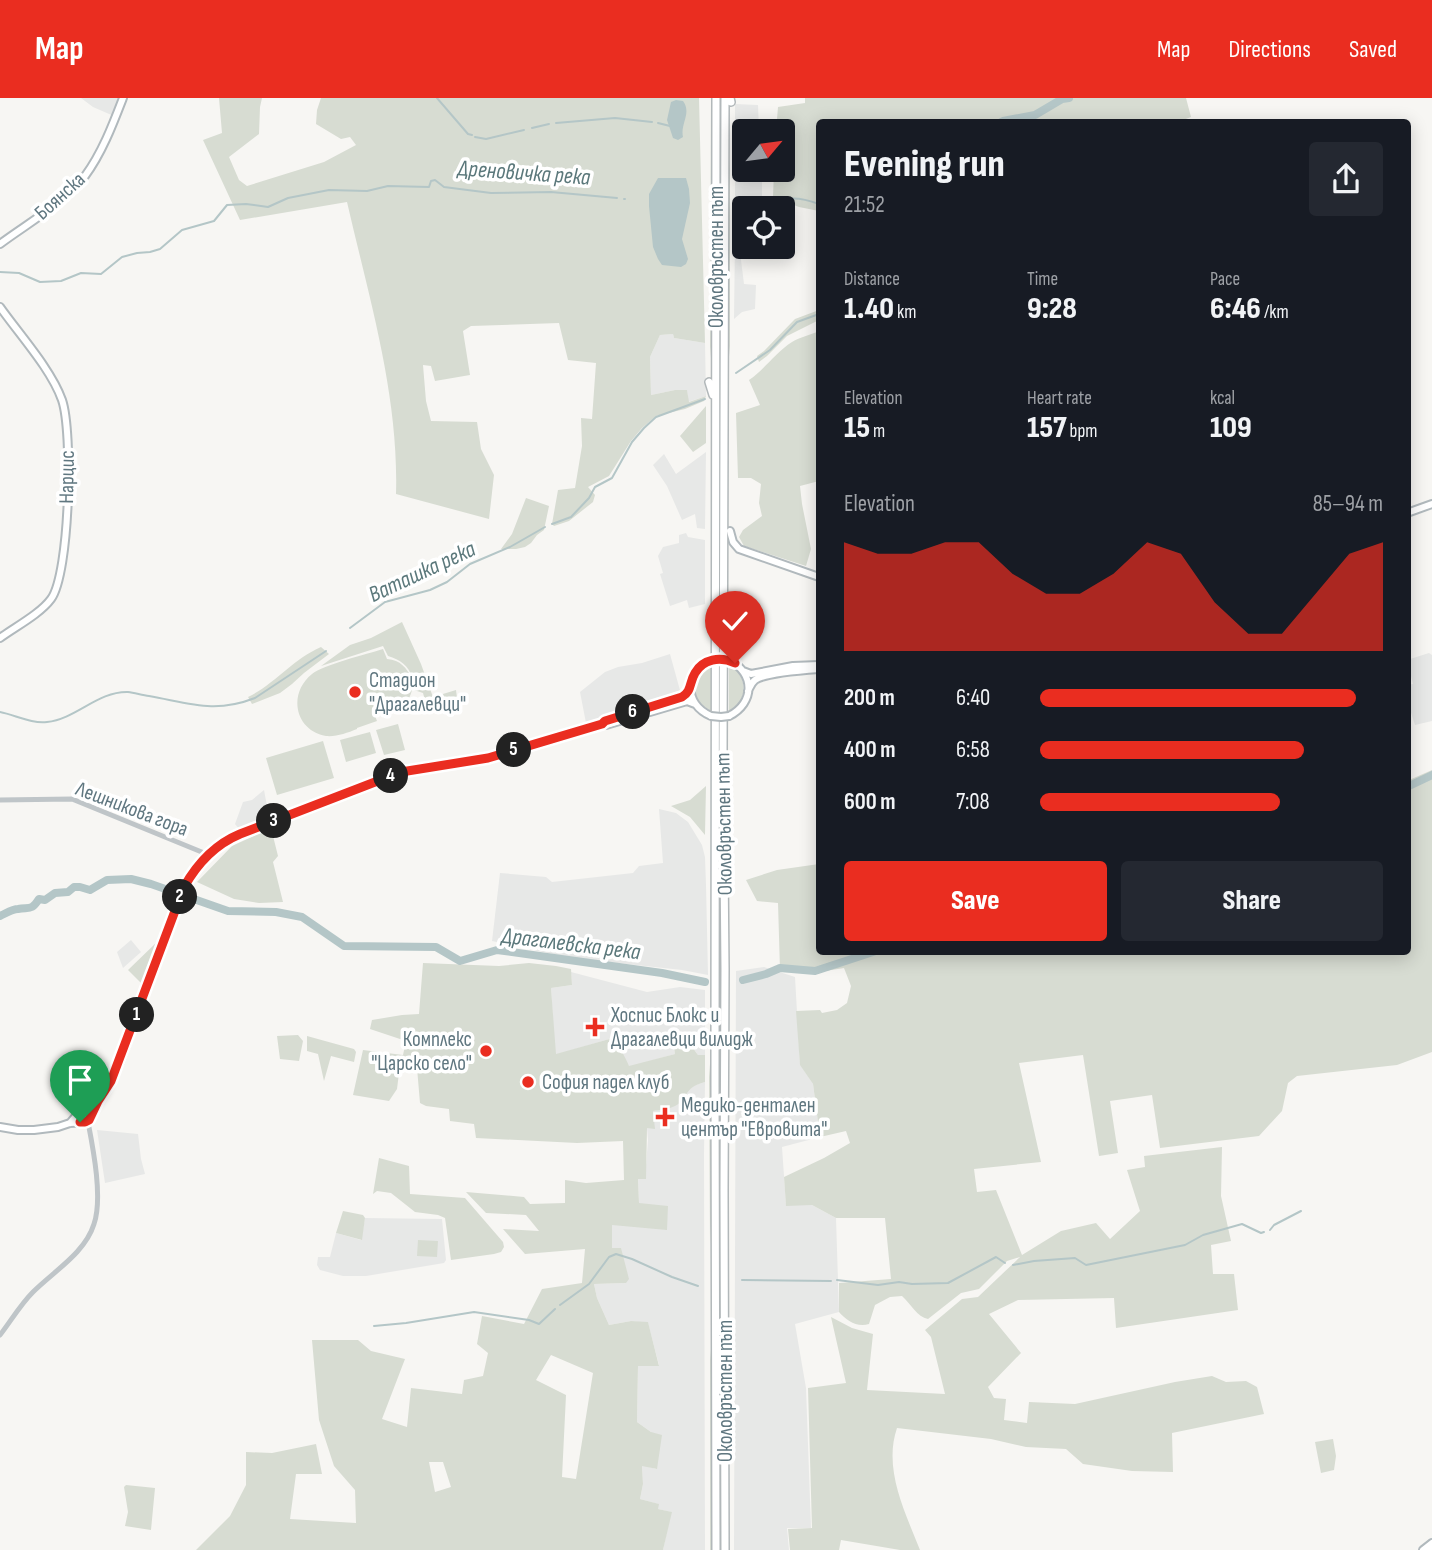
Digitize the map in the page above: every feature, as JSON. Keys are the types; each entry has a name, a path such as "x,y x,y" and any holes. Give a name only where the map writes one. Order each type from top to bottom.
{"highway":[{"name":"Околовръстен път","path":"716,98 716,1550"},
{"name":"Околовръстен път","path":"725,1550 724,144 729,99"},
{"path":"724,144 731,121"},
{"path":"709,382 716,406"},
{"path":"725,422 730,406"},
{"path":"710,444 716,418"},
{"path":"725,473 729,488"},
{"path":"709,926 715,897"},
{"path":"725,899 731,925"},
{"path":"725,968 731,940"},
{"path":"709,988 715,1025"}],"main road":[{"name":"Боянска","path":"0,244 52,206 83,178 100,150 123,98"},
{"name":"Нарцис","path":"0,307 61,397 68,440 64,556 58,586 50,601 0,638"},
{"path":"1411,512 1432,504"},
{"path":"730,531 733,542 739,549 816,577"},
{"path":"816,667 760,678 751,684 743,705 729,716 711,716 695,704 692,697 691,688 696,670 712,660 729,660 751,674 793,666 816,667"},
{"path":"743,671 747,678 748,691"},
{"path":"0,1127 34,1130 58,1127 91,1114 120,1062 184,887 209,855 228,839 401,772 488,758 682,697 691,688"},
{"path":"602,724 635,718 687,702 695,704"},
{"path":"81,1120 78,1109 98,1101"},
{"path":"87,1107 91,1114"},
{"path":"1423,1550 1432,1543"}],"street":[{"name":"Лешникова гора","path":"0,800 72,799 209,855"},
{"path":"0,1335 31,1293 85,1242 95,1223 97,1182 81,1120"}],"shaded area":[{"path":"81,98 123,98 116,117 93,107"},
{"path":"219,98 262,98 259,134 229,157 239,180 247,186 324,162 356,145 350,137 341,139 316,124 321,98 699,98 705,343 674,338 673,334 660,335 650,357 651,395 687,390 689,402 706,396 704,401 656,416 631,441 609,476 588,487 595,495 593,502 569,521 554,526 552,524 558,490 575,488 582,446 581,418 592,419 596,363 568,360 559,323 471,326 463,331 470,375 435,381 431,366 423,365 426,401 431,421 477,422 481,449 494,475 489,519 396,494 396,457 388,383 347,202 240,220 203,140 222,133"},
{"path":"713,98 712,370 710,346"},
{"path":"720,98 721,323 718,323"},
{"path":"805,98 1186,98 1191,117 816,119 816,210 795,205 795,196 773,196 774,182 795,182 795,119 777,119 778,107 805,103"},
{"path":"683,101 686,110 683,137 678,140 673,138 667,120 671,102"},
{"path":"735,104 758,105 759,119 735,119"},
{"path":"730,160 730,346 728,367 728,178"},
{"path":"658,178 686,178 689,189 690,203 682,239 688,259 681,267 662,265 653,247 649,194"},
{"path":"735,182 762,182 762,196 735,196"},
{"path":"735,259 741,259 744,284 756,285 755,309 742,312 734,319"},
{"path":"816,311 816,322 787,336 759,362 757,356 795,319"},
{"path":"816,332 816,482 800,486 811,549 806,566 744,546 739,537 743,530 762,516 759,503 761,484 751,478 738,478 736,413 760,405 749,380 798,339"},
{"path":"673,334 674,338 705,343 706,396 688,402 687,390 651,395 650,357 660,335"},
{"path":"706,406 706,443 693,452 680,436"},
{"path":"706,452 705,529 697,528 695,514 682,520 667,486 653,465 664,454 676,474"},
{"path":"526,498 549,506 544,530 525,547 501,549 512,534"},
{"path":"686,533 688,537 705,540 705,604 689,608 687,600 670,606 660,574 663,573 658,556 663,547 679,543 679,535"},
{"name":"Стадион \"Драгалевци\"","path":"402,622 433,697 456,690 457,698 426,704 423,693 414,690 413,682 410,697 406,702 396,709 375,716 377,721 334,736 315,732 307,726 301,719 297,700 304,682 312,674 335,663 383,649 387,659 399,663 412,678 406,666 388,656 383,646 321,666 350,645"},
{"path":"321,647 329,654 280,693 252,704 248,697"},
{"path":"1429,653 1432,655 1432,721 1415,725 1411,712 1411,659"},
{"path":"670,654 681,694 586,723 580,692 605,672"},
{"path":"712,664 711,711 699,701 695,688 699,675"},
{"path":"729,664 740,675 744,688 740,701 729,711"},
{"path":"398,724 405,750 384,755 376,730"},
{"path":"370,732 376,753 346,762 340,740"},
{"path":"323,741 334,778 277,795 266,758"},
{"path":"1432,770 1432,1052 1397,1065 1297,1076 1288,1083 1282,1111 1259,1136 1160,1148 1152,1095 1110,1101 1118,1153 1099,1156 1083,1055 1019,1063 1041,1162 974,1169 977,1192 996,1190 1022,1255 1061,1231 1096,1223 1110,1239 1140,1211 1127,1170 1145,1167 1144,1156 1222,1147 1221,1196 1231,1241 1211,1245 1213,1274 1234,1274 1238,1310 1116,1328 1114,1298 1018,1300 989,1314 1021,1353 988,1387 994,1398 1006,1399 1004,1420 1027,1423 1029,1402 1075,1404 1212,1376 1226,1382 1246,1381 1257,1387 1264,1414 1172,1433 1173,1472 1132,1471 1083,1464 1066,1449 1026,1447 991,1439 897,1428 893,1443 894,1475 902,1506 920,1550 900,1550 841,1540 839,1550 790,1550 788,1529 812,1528 808,1388 846,1383 831,1317 852,1328 873,1334 867,1390 945,1394 931,1337 925,1330 962,1299 978,1297 1020,1257 1007,1261 979,1289 961,1293 928,1319 917,1313 902,1296 890,1297 875,1305 869,1324 852,1322 839,1312 839,1283 891,1279 885,1218 836,1218 812,1205 786,1206 784,1177 850,1143 846,1131 820,1137 813,1084 800,1065 796,1011 820,1010 822,1013 837,1010 847,1003 851,986 844,968 812,973 780,970 778,903 757,901 746,880 777,870 816,864 816,955 1411,955 1411,779"},
{"path":"706,786 705,835 690,817 671,806 690,800"},
{"path":"264,790 269,817 239,829 235,824 243,802 252,800"},
{"path":"659,809 676,813 688,822 702,845 705,857 708,975 571,958 492,941 500,873 546,877 552,882 633,873 639,866 663,863"},
{"path":"271,828 278,856 273,862 283,902 259,903 234,899 197,882 232,846"},
{"path":"131,940 141,952 123,968 117,952"},
{"path":"158,941 161,943 145,987 128,970"},
{"path":"423,963 499,966 529,963 556,966 571,969 572,985 551,988 556,1054 613,1038 629,1066 675,1054 672,1035 677,1035 687,1040 698,1055 705,1055 705,1082 689,1090 675,1106 653,1111 655,1129 647,1128 646,1179 638,1179 639,1203 668,1206 667,1230 612,1225 612,1248 621,1248 629,1279 626,1283 594,1284 609,1325 631,1321 648,1322 659,1366 638,1366 637,1422 651,1432 662,1435 657,1469 642,1466 640,1499 659,1504 658,1509 672,1512 663,1550 196,1550 230,1516 246,1485 246,1452 272,1453 316,1444 322,1474 296,1474 290,1519 356,1523 355,1490 334,1466 319,1420 312,1340 358,1340 371,1351 405,1359 382,1419 407,1427 411,1388 462,1394 464,1380 483,1376 488,1353 477,1344 482,1316 524,1324 542,1289 582,1283 585,1249 525,1254 503,1229 539,1231 526,1215 486,1213 466,1192 524,1197 530,1204 565,1203 565,1180 586,1183 624,1180 623,1141 577,1143 476,1138 474,1124 450,1121 449,1109 420,1103 416,1056 401,1057 397,1089 389,1101 353,1095 363,1050 403,1055 406,1041 370,1029 372,1020 419,1014","holes":["551,1355 593,1373 576,1479 562,1477 566,1395 536,1380","429,1462 443,1462 451,1487 435,1492"]},
{"path":"764,967 795,977 800,1064 813,1084 820,1137 782,1147 786,1205 812,1205 836,1218 839,1312 795,1324 806,1388 811,1528 787,1528 789,1550 734,1550 736,971"},
{"path":"571,972 647,992 680,987 705,990 705,1055 698,1055 683,1035 672,1035 675,1054 629,1067 613,1038 555,1055 551,988 572,985"},
{"path":"720,978 721,1550 720,1550"},
{"path":"298,1035 303,1041 299,1061 280,1059 277,1036"},
{"path":"307,1036 354,1049 354,1062 331,1056 324,1081 318,1054 307,1051"},
{"path":"711,1051 711,1223 710,1244 709,1077"},
{"path":"705,1082 705,1550 663,1550 671,1512 658,1509 658,1504 640,1499 643,1484 642,1465 656,1469 651,1432 637,1422 638,1366 659,1365 648,1323 631,1321 609,1325 594,1284 626,1283 612,1249 611,1224 639,1204 638,1178 645,1179 647,1128 653,1111 678,1104 688,1090"},
{"path":"97,1130 138,1134 145,1174 105,1183"},
{"path":"379,1158 409,1166 410,1194 465,1198 503,1242 501,1252 451,1260 445,1218 415,1212 391,1193 377,1191 373,1194"},
{"path":"343,1211 363,1215 365,1218 362,1240 336,1233"},
{"path":"365,1218 442,1219 446,1260 444,1263 366,1276 343,1276 320,1270 317,1265 318,1257 330,1257 336,1233 361,1240"},
{"path":"418,1240 438,1241 437,1257 417,1256"},
{"path":"710,1350 712,1370 712,1550 710,1550"},
{"path":"1333,1439 1336,1456 1334,1470 1321,1473 1315,1442"},
{"path":"124,1487 155,1488 151,1530 125,1526 128,1512"}],"waterway":[{"path":"437,98 468,134 472,135"},
{"name":"Дреновичка река","path":"1014,119 1035,115 1062,99 1069,98"},
{"path":"556,123 615,118 652,122"},
{"path":"658,123 670,126"},
{"path":"532,128 549,124"},
{"path":"475,137 486,139 524,130"},
{"name":"Дреновичка река","path":"0,272 19,273 40,282 61,281 81,273 101,274 122,257 160,249 182,230 214,221 227,205 268,207 288,198 329,190 367,191 388,186 429,187 431,181 435,180 444,187 491,193 551,192 617,198"},
{"name":"Дреновичка река","path":"795,198 816,203"},
{"name":"Ваташка река","path":"736,373 770,350 797,322 816,315"},
{"name":"Ваташка река","path":"552,524 571,517 589,498 595,487 612,478 632,442 656,417 705,399"},
{"name":"Ваташка река","path":"350,628 385,602 430,590 447,582 470,564 510,547 545,527"},
{"name":"Ваташка река","path":"0,712 29,721 47,722 68,716 107,696 128,692 202,706 240,703 255,698 326,651"},
{"name":"Драгалевска река","path":"1411,785 1432,775"},
{"name":"Драгалевска река","path":"0,916 13,910 30,908 39,899 45,900 55,893 68,892 74,887 90,890 107,880 131,879 228,911 276,912 302,917 344,946 436,947 460,961 497,950 662,973 705,982"},
{"name":"Драгалевска река","path":"743,980 780,968 815,971 864,955"},
{"path":"1270,1230 1274,1225 1301,1211"},
{"path":"1013,1265 1075,1258 1086,1265 1185,1245 1203,1235 1242,1224 1264,1232"},
{"path":"560,1305 589,1284 609,1257 616,1254 698,1286"},
{"path":"837,1280 878,1285 899,1282 948,1283 996,1257 1005,1263"},
{"path":"742,1280 831,1281"},
{"path":"374,1326 474,1312 529,1320 539,1324 555,1309"}],"place":[{"name":"Стадион \"Драгалевци\"","path":"355,692"},
{"name":"Хоспис Блокс и Драгалевци вилидж","path":"595,1027"},
{"name":"Комплекс \"Царско село\"","path":"486,1051"},
{"name":"София падел клуб","path":"528,1082"},
{"name":"Медико-дентален център \"Евровита\"","path":"665,1117"}],"route":[{"path":"80,1122 89,1120 120,1062 184,887 217,847 228,839 401,772 488,758 682,697 690,691 696,670 704,664 718,659 735,663"}]}
